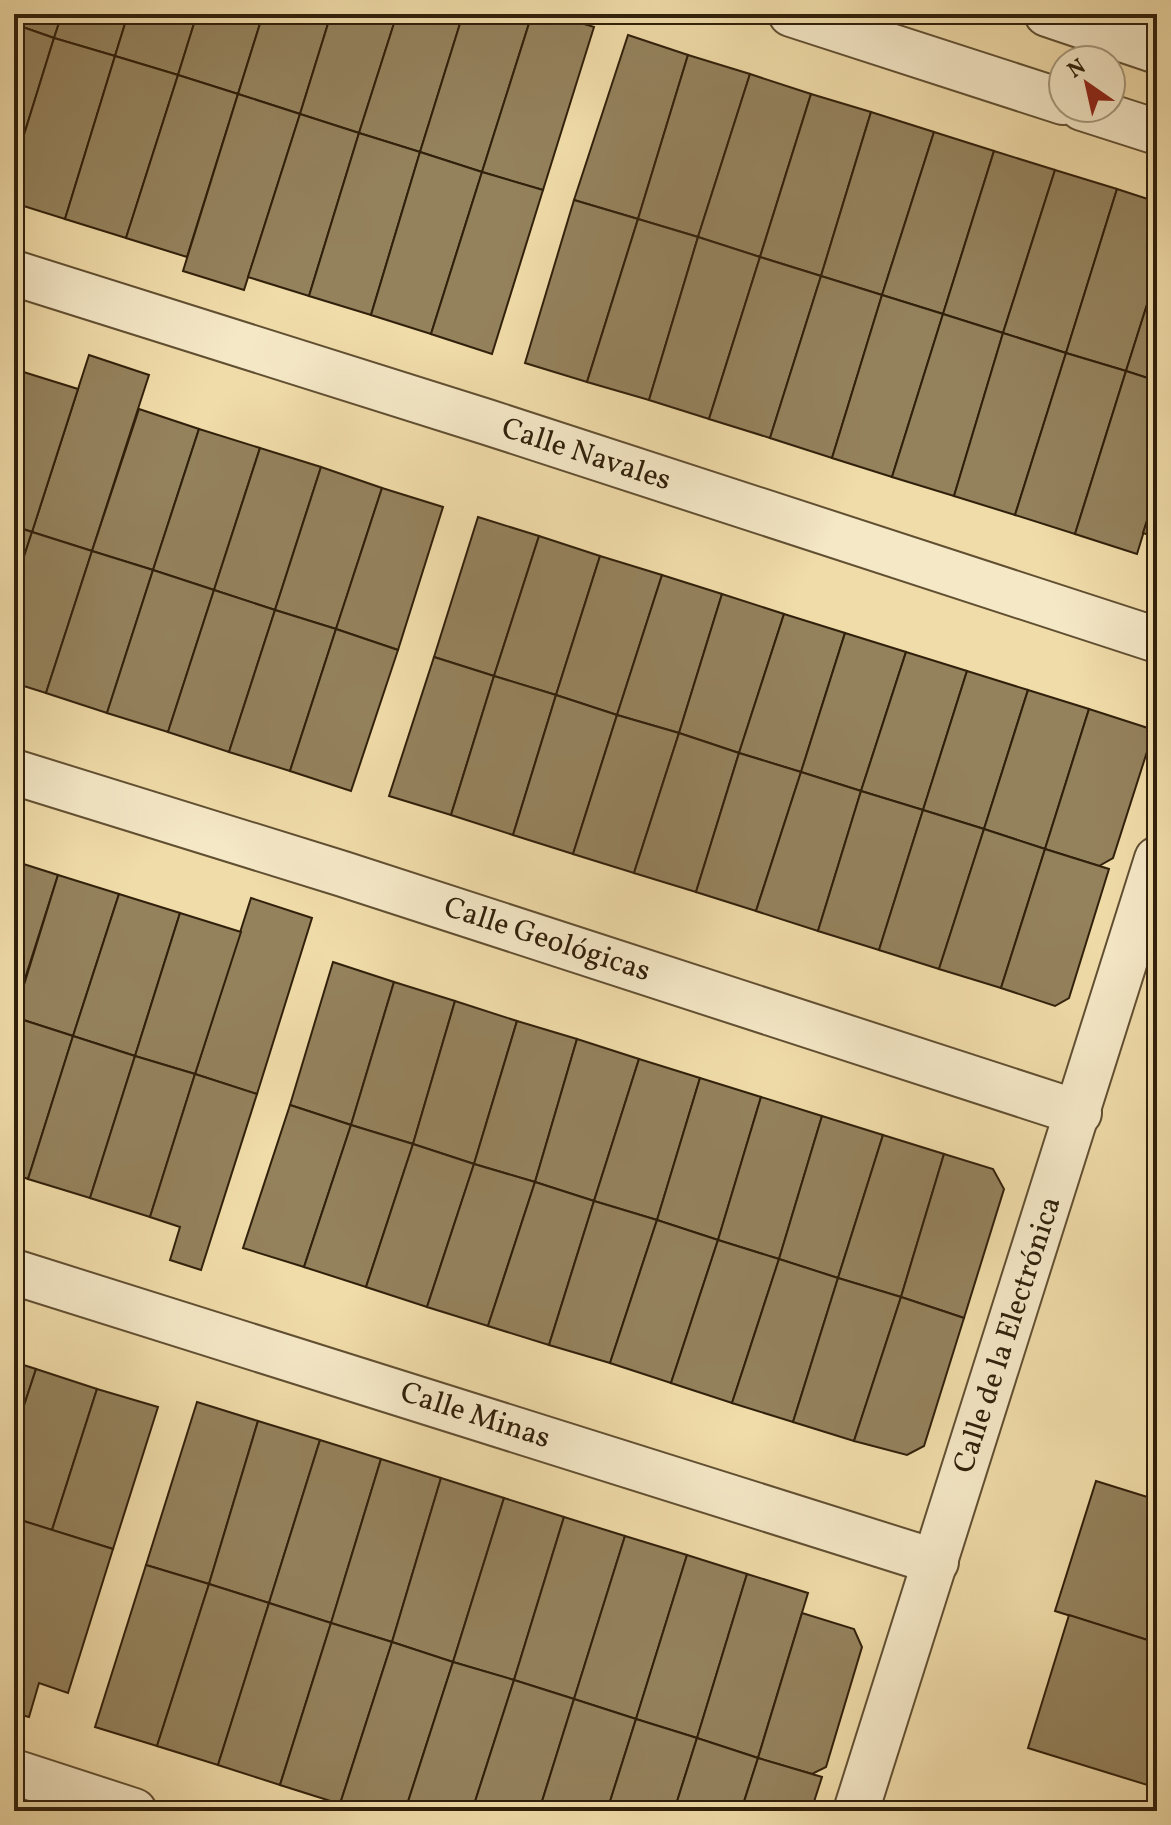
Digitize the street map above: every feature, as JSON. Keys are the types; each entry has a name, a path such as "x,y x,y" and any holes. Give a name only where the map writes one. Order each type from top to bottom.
{"street":[{"path":"791,14 1047,97"},
{"path":"1047,14 1157,51"},
{"path":"1127,122 1157,132"},
{"name":"Calle Navales","path":"14,273 487,422 1157,640"},
{"name":"Calle Geológicas","path":"14,772 343,874 1079,1113"},
{"name":"Calle de la Electrónica","path":"856,1811 1157,859"},
{"name":"Calle Minas","path":"14,1272 936,1562"},
{"path":"14,1772 134,1811"}],"building":[{"path":"14,14 62,14 54,38 14,24"},
{"path":"62,14 128,14 115,56 54,38"},
{"path":"128,14 197,14 178,75 115,56"},
{"path":"197,14 263,14 238,94 178,75"},
{"path":"263,14 331,14 300,114 238,94"},
{"path":"331,14 397,14 359,133 300,114"},
{"path":"397,14 463,14 420,152 359,133"},
{"path":"463,14 532,14 482,172 420,152"},
{"path":"532,14 552,14 594,27 543,190 482,172"},
{"path":"14,24 54,38 14,167"},
{"path":"628,35 688,55 638,219 574,200"},
{"path":"54,38 115,56 65,219 14,203 14,167"},
{"path":"688,55 750,74 698,237 638,219"},
{"path":"115,56 178,75 126,238 65,219"},
{"path":"750,74 811,94 760,257 698,237"},
{"path":"178,75 238,94 187,257 126,238"},
{"path":"238,94 300,114 244,290 183,271"},
{"path":"811,94 871,112 821,276 760,257"},
{"path":"871,112 934,132 882,295 821,276"},
{"path":"300,114 359,133 309,296 248,277"},
{"path":"934,132 994,151 943,314 882,295"},
{"path":"359,133 420,152 371,315 309,296"},
{"path":"994,151 1055,170 1003,333 943,314"},
{"path":"420,152 482,172 431,334 371,315"},
{"path":"1055,170 1117,189 1066,353 1003,333"},
{"path":"482,172 543,190 492,354 431,334"},
{"path":"1117,189 1157,202 1157,273 1126,371 1066,353"},
{"path":"574,200 638,219 587,382 525,363"},
{"path":"638,219 698,237 649,400 587,382"},
{"path":"698,237 760,257 709,419 649,400"},
{"path":"760,257 821,276 770,438 709,419"},
{"path":"1157,273 1157,381 1126,371"},
{"path":"821,276 882,295 832,458 770,438"},
{"path":"882,295 943,314 892,477 832,458"},
{"path":"943,314 1003,333 954,496 892,477"},
{"path":"1003,333 1066,353 1015,515 954,496"},
{"path":"1066,353 1126,371 1075,534 1015,515"},
{"path":"89,355 149,375 92,551 32,532"},
{"path":"17,370 78,389 32,532 14,526 14,377"},
{"path":"1126,371 1157,381 1157,489 1137,554 1075,534"},
{"path":"139,409 199,429 153,570 92,551"},
{"path":"199,429 260,448 214,590 153,570"},
{"path":"260,448 321,467 275,610 214,590"},
{"path":"321,467 382,488 336,629 275,610"},
{"path":"382,488 443,507 398,650 336,629"},
{"path":"1157,489 1157,538 1143,533"},
{"path":"478,517 539,536 494,676 434,657"},
{"path":"14,526 32,532 14,587"},
{"path":"32,532 92,551 46,693 14,683 14,587"},
{"path":"539,536 600,556 556,695 494,676"},
{"path":"92,551 153,570 107,713 46,693"},
{"path":"600,556 662,575 617,715 556,695"},
{"path":"153,570 214,590 168,732 107,713"},
{"path":"662,575 722,594 679,733 617,715"},
{"path":"214,590 275,610 229,752 168,732"},
{"path":"722,594 784,614 739,753 679,733"},
{"path":"275,610 336,629 290,771 229,752"},
{"path":"784,614 845,633 801,772 739,753"},
{"path":"336,629 398,650 351,791 290,771"},
{"path":"845,633 906,652 861,791 801,772"},
{"path":"906,652 967,671 923,810 861,791"},
{"path":"434,657 494,676 451,815 389,796"},
{"path":"967,671 1028,690 984,829 923,810"},
{"path":"494,676 556,695 513,835 451,815"},
{"path":"1028,690 1089,709 1045,849 984,829"},
{"path":"556,695 617,715 573,854 513,835"},
{"path":"1089,709 1154,730 1113,858 1099,866 1045,849"},
{"path":"617,715 679,733 634,873 573,854"},
{"path":"679,733 739,753 696,892 634,873"},
{"path":"739,753 801,772 756,911 696,892"},
{"path":"801,772 861,791 818,931 756,911"},
{"path":"861,791 923,810 879,950 818,931"},
{"path":"923,810 984,829 939,969 879,950"},
{"path":"984,829 1045,849 1001,988 939,969"},
{"path":"1045,849 1109,869 1069,998 1055,1006 1001,988"},
{"path":"14,861 58,875 14,1013"},
{"path":"58,875 119,894 73,1036 14,1017"},
{"path":"119,894 180,913 135,1056 73,1036"},
{"path":"251,898 312,918 257,1094 195,1074"},
{"path":"180,913 241,932 195,1074 135,1056"},
{"path":"333,962 394,982 351,1125 290,1105"},
{"path":"394,982 455,1001 413,1144 351,1125"},
{"path":"455,1001 517,1021 474,1164 413,1144"},
{"path":"14,1017 73,1036 28,1179 14,1174"},
{"path":"517,1021 577,1039 535,1182 474,1164"},
{"path":"73,1036 135,1056 90,1198 28,1179"},
{"path":"577,1039 639,1059 594,1201 535,1182"},
{"path":"135,1056 195,1074 150,1217 90,1198"},
{"path":"639,1059 700,1078 657,1220 594,1201"},
{"path":"195,1074 257,1094 201,1270 170,1260 180,1227 150,1217"},
{"path":"700,1078 761,1097 718,1240 657,1220"},
{"path":"761,1097 822,1116 779,1259 718,1240"},
{"path":"290,1105 351,1125 304,1267 243,1248"},
{"path":"822,1116 883,1135 838,1278 779,1259"},
{"path":"351,1125 413,1144 366,1287 304,1267"},
{"path":"883,1135 944,1154 901,1297 838,1278"},
{"path":"413,1144 474,1164 427,1307 366,1287"},
{"path":"944,1154 993,1169 1004,1189 964,1318 901,1297"},
{"path":"474,1164 535,1182 488,1326 427,1307"},
{"path":"535,1182 594,1201 549,1345 488,1326"},
{"path":"594,1201 657,1220 610,1363 549,1345"},
{"path":"657,1220 718,1240 671,1383 610,1363"},
{"path":"718,1240 779,1259 732,1403 671,1383"},
{"path":"779,1259 838,1278 793,1422 732,1403"},
{"path":"838,1278 901,1297 854,1441 793,1422"},
{"path":"901,1297 964,1318 924,1446 907,1455 854,1441"},
{"path":"14,1362 36,1369 14,1436"},
{"path":"36,1369 97,1389 52,1530 14,1518 14,1436"},
{"path":"97,1389 158,1407 113,1549 52,1530"},
{"path":"197,1402 258,1421 209,1584 146,1565"},
{"path":"258,1421 320,1440 269,1603 209,1584"},
{"path":"320,1440 381,1459 331,1623 269,1603"},
{"path":"381,1459 441,1478 392,1642 331,1623"},
{"path":"441,1478 504,1498 453,1662 392,1642"},
{"path":"1096,1481 1157,1500 1157,1643 1055,1611"},
{"path":"504,1498 564,1517 514,1680 453,1662"},
{"path":"564,1517 625,1536 574,1699 514,1680"},
{"path":"14,1518 113,1549 68,1693 39,1683 29,1717 14,1713"},
{"path":"625,1536 687,1555 636,1719 574,1699"},
{"path":"687,1555 747,1574 697,1738 636,1719"},
{"path":"146,1565 209,1584 157,1746 95,1727"},
{"path":"747,1574 808,1593 758,1758 697,1738"},
{"path":"209,1584 269,1603 218,1765 157,1746"},
{"path":"269,1603 331,1623 280,1785 218,1765"},
{"path":"802,1613 854,1629 862,1647 826,1767 812,1774 758,1758"},
{"path":"1069,1615 1157,1643 1157,1788 1028,1748"},
{"path":"331,1623 392,1642 340,1804 280,1785"},
{"path":"392,1642 453,1662 405,1811 362,1811 340,1804"},
{"path":"453,1662 514,1680 472,1811 405,1811"},
{"path":"514,1680 574,1699 539,1811 472,1811"},
{"path":"574,1699 636,1719 607,1811 539,1811"},
{"path":"636,1719 697,1738 674,1811 607,1811"},
{"path":"697,1738 758,1758 741,1811 674,1811"},
{"path":"758,1758 822,1777 811,1811 741,1811"}]}
